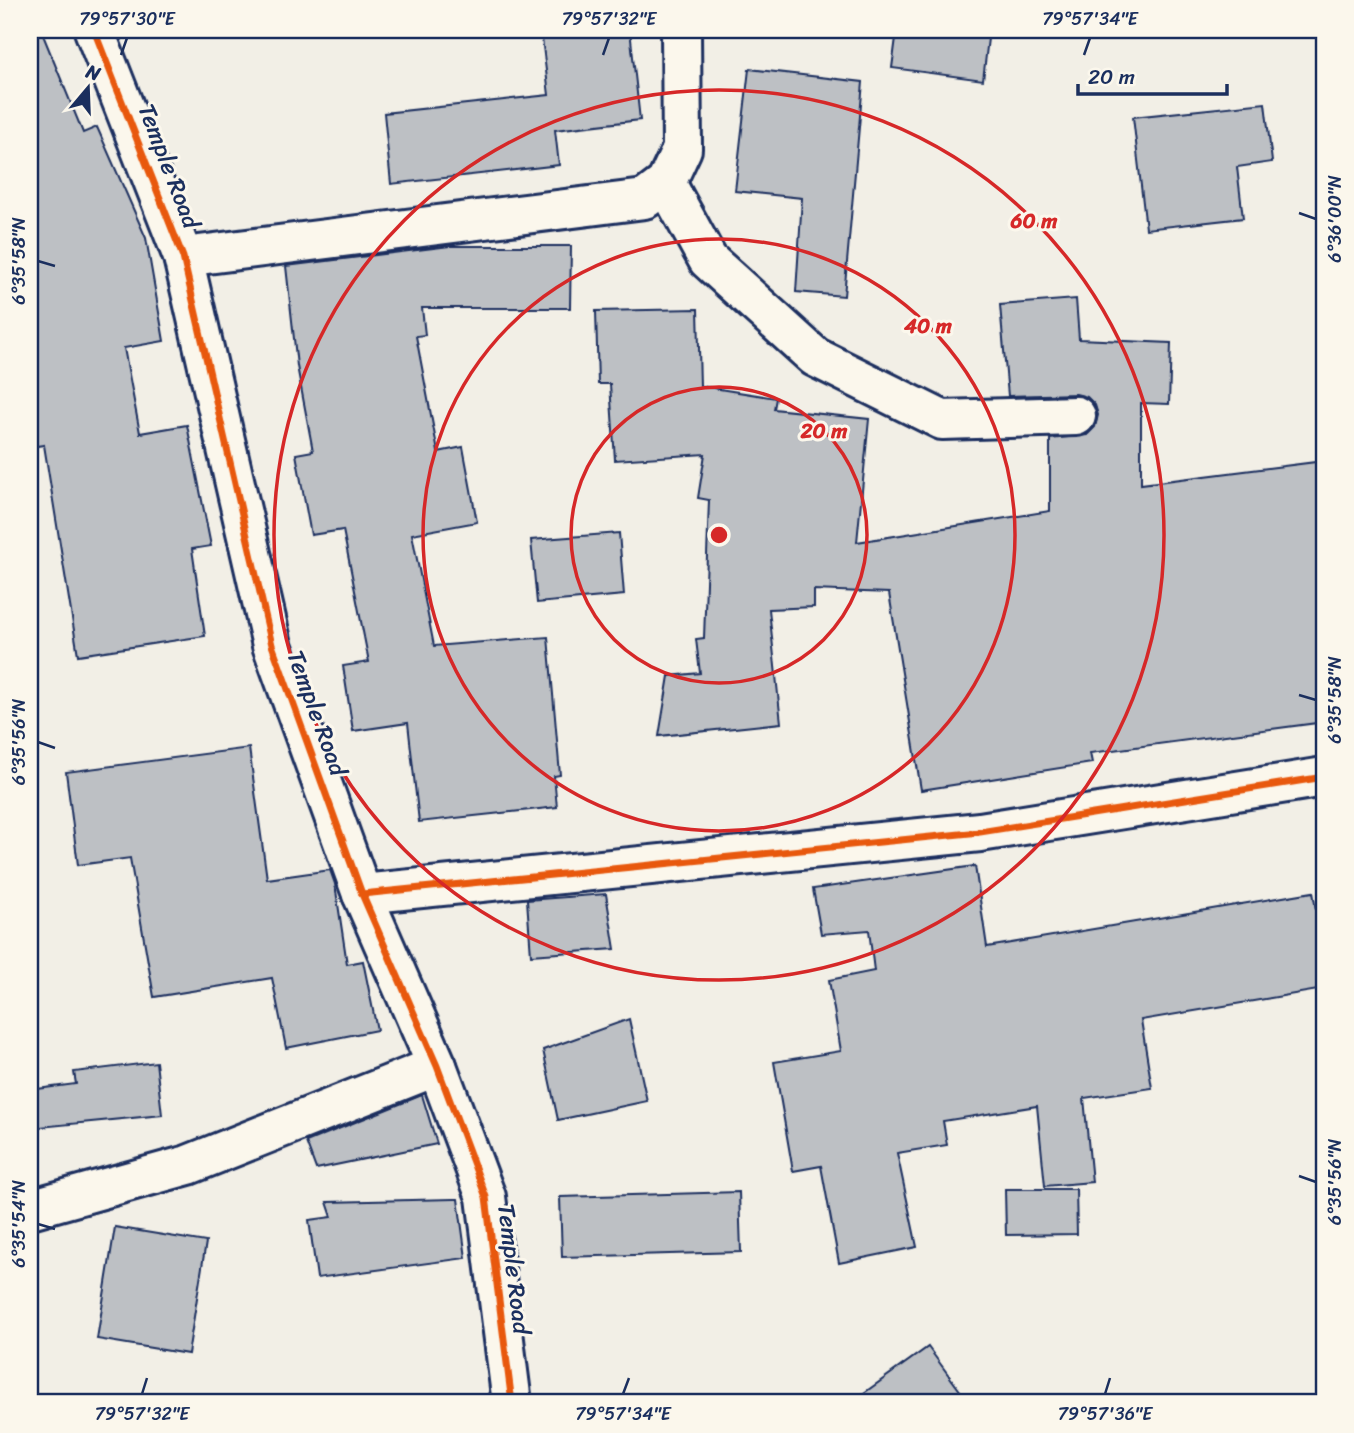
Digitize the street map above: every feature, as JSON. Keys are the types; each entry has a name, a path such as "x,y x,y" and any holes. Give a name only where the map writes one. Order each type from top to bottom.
{"street":[{"name":"Temple Road","path":"94,30 183,257 272,645 362,894 437,1066 486,1197 512,1403"},
{"path":"183,257 645,199 666,183 682,149 681,30"},
{"path":"666,183 708,260 816,357 942,420 1076,416"},
{"path":"362,894 981,832 1324,777"},
{"path":"30,1209 188,1165 437,1066"}],"building":[{"path":"30,30 41,30 83,133 97,127 146,238 164,341 124,348 140,433 187,425 211,546 192,549 205,636 78,655 44,445 30,447"},
{"path":"541,30 630,30 640,120 555,130 559,165 391,184 384,113 549,95"},
{"path":"897,30 989,30 983,80 892,68"},
{"path":"749,69 863,82 844,296 796,292 802,198 735,191"},
{"path":"1265,103 1272,162 1237,167 1243,218 1146,229 1133,117"},
{"path":"450,246 571,246 570,308 422,308 425,335 416,336 438,452 463,447 477,522 412,534 434,646 548,637 560,775 554,776 557,807 419,822 408,723 353,731 343,666 369,662 343,530 311,535 296,454 313,451 297,366 286,266"},
{"path":"1076,299 1079,339 1171,343 1169,404 1141,403 1141,484 1324,461 1324,722 1090,753 1092,763 921,790 889,593 814,590 814,607 769,609 781,723 659,736 669,676 700,673 696,639 704,638 709,500 698,498 705,454 615,460 610,384 598,384 596,311 698,309 700,386 776,398 774,409 869,419 857,542 1050,511 1050,439 1087,435 1095,427 1098,415 1095,405 1087,397 1076,394 1008,396 1000,305"},
{"path":"619,533 624,595 537,603 531,540"},
{"path":"249,748 267,879 330,870 335,884 347,964 363,961 377,1030 286,1048 272,978 154,997 130,858 78,865 66,772"},
{"path":"975,866 987,947 1313,892 1324,957 1324,989 1141,1020 1152,1088 1084,1098 1092,1182 1045,1186 1037,1106 943,1121 947,1145 897,1153 917,1247 839,1263 821,1166 793,1171 774,1062 841,1051 829,980 874,971 869,930 821,934 813,889"},
{"path":"606,894 615,949 531,955 527,900"},
{"path":"629,1019 647,1101 558,1120 543,1050"},
{"path":"156,1062 162,1115 30,1128 30,1090 76,1084 74,1072"},
{"path":"422,1095 437,1144 316,1169 306,1142"},
{"path":"1005,1189 1076,1189 1077,1234 1006,1235"},
{"path":"739,1192 741,1252 562,1257 560,1197"},
{"path":"458,1199 466,1258 317,1278 309,1220 332,1217 327,1202"},
{"path":"115,1227 206,1242 188,1354 97,1339"},
{"path":"928,1347 969,1403 850,1403"}],"cycle path":[{"path":"94,30 183,257 272,645 362,894 437,1066 486,1197 512,1403"},
{"path":"362,894 980,832 1324,777"}]}
